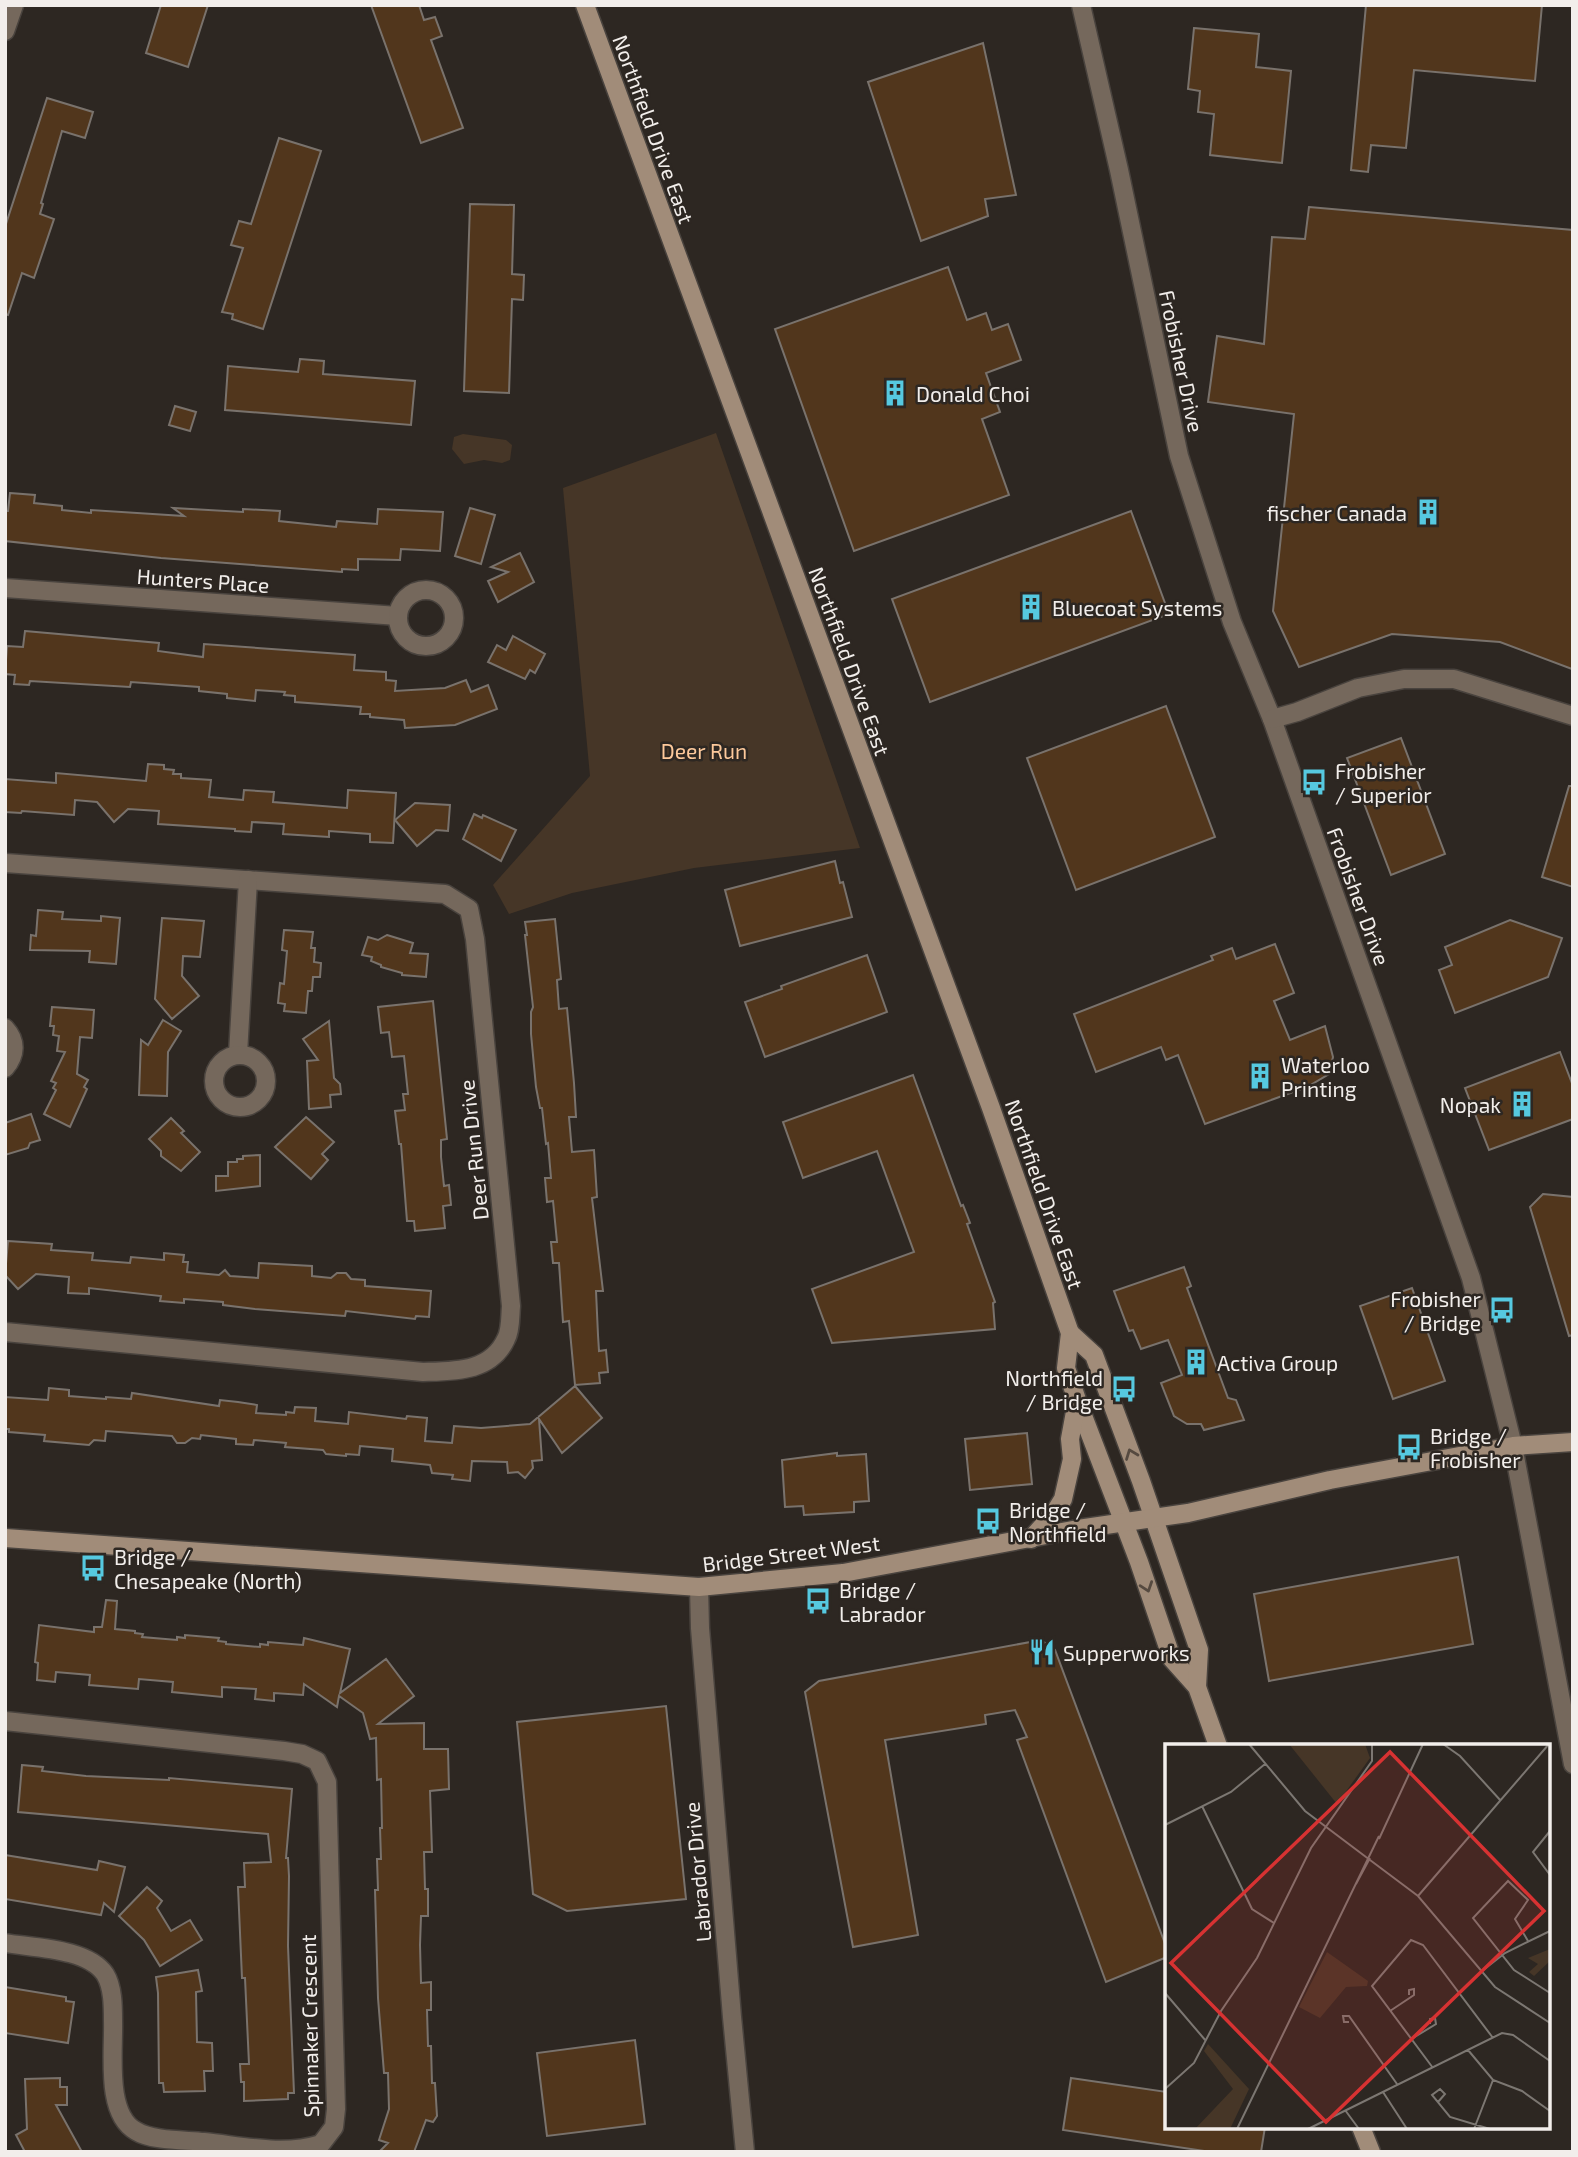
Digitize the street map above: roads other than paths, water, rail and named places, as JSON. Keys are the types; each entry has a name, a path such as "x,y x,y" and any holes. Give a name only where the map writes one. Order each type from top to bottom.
{"main road":[{"name":"Northfield Drive East","path":"584,5 991,1108 1070,1333 1066,1368 1077,1400 1124,1522 1172,1659 1197,1687 1217,1744"},
{"name":"Northfield Drive East","path":"1070,1333 1094,1355 1154,1518 1199,1650 1197,1687"},
{"path":"1031,1539 1063,1499 1072,1460 1070,1439 1077,1400"},
{"name":"Bridge Street West","path":"5,1538 699,1587 843,1573 1188,1513 1330,1480 1513,1446 1573,1442"},
{"path":"1362,2129 1371,2152"}],"street":[{"path":"5,31 13,5"},
{"name":"Frobisher Drive","path":"1082,5 1179,456 1232,622 1272,719 1471,1278 1513,1446 1573,1764"},
{"name":"Hunters Place","path":"5,588 398,616"},
{"path":"1272,719 1358,688 1404,679 1454,679 1573,716"},
{"name":"Deer Run Drive","path":"5,863 445,894 469,909 475,940 511,1306 507,1338 491,1360 462,1371 424,1372 5,1332"},
{"path":"238,1054 248,880"},
{"path":"5,1028 13,1041 14,1051 5,1068"},
{"name":"Labrador Drive","path":"699,1587 700,1628 725,1930 746,2152"},
{"name":"Spinnaker Crescent","path":"5,1721 284,1751 302,1754 317,1761 327,1782 336,2109 334,2127 321,2144 289,2151 159,2137 136,2132 123,2119 115,2104 113,2007 104,1974 93,1963 76,1954 5,1943"}],"place":[{"name":"Donald Choi","path":"895,393"},
{"name":"fischer Canada","path":"1428,512"},
{"name":"Bluecoat Systems","path":"1031,607"},
{"name":"Frobisher / Superior","path":"1314,782"},
{"name":"Waterloo Printing","path":"1260,1076"},
{"name":"Nopak","path":"1522,1104"},
{"name":"Frobisher / Bridge","path":"1502,1310"},
{"name":"Activa Group","path":"1196,1362"},
{"name":"Northfield / Bridge","path":"1124,1389"},
{"name":"Bridge / Frobisher","path":"1409,1447"},
{"name":"Bridge / Northfield","path":"988,1521"},
{"name":"Bridge / Chesapeake (North)","path":"93,1568"},
{"name":"Bridge / Labrador","path":"818,1601"},
{"name":"Supperworks","path":"1042,1652"}],"park label":[{"name":"Deer Run","path":"704,750"}]}
